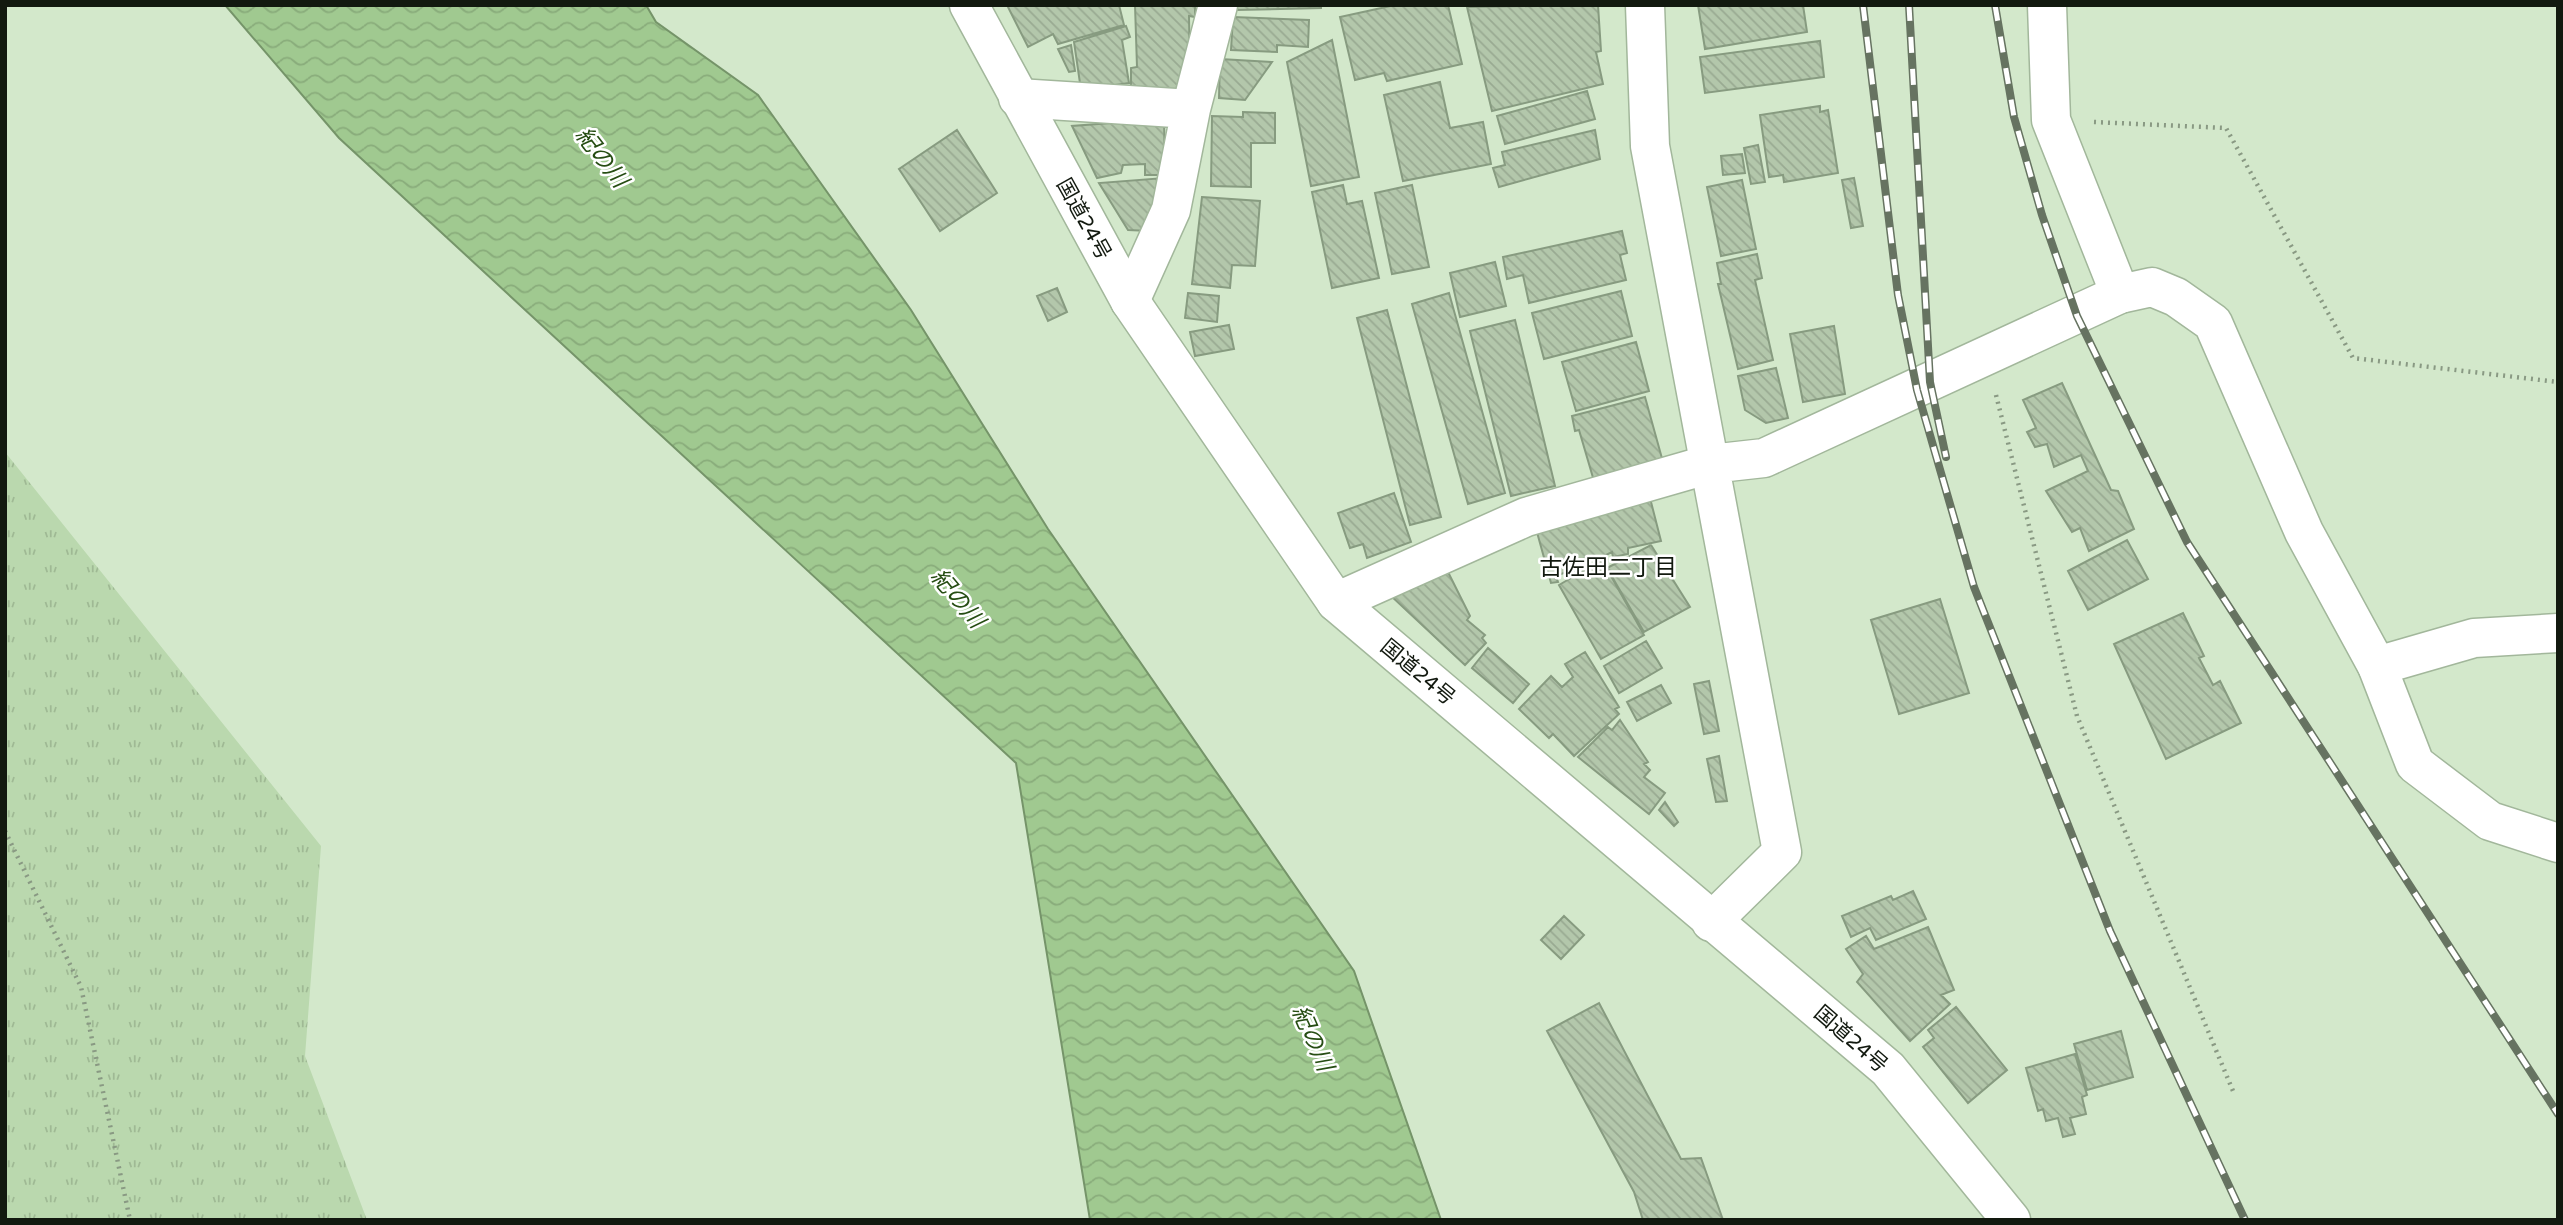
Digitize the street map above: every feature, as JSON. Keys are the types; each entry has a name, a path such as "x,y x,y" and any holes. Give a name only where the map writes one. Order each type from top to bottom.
{"main road":[{"name":"国道24号","path":"969,5 1130,301 1336,602 1888,1069 2011,1220"},
{"path":"1130,301 1171,210 1191,108 1219,5"},
{"path":"1645,5 1650,146 1782,852 1711,922"},
{"path":"2047,5 2051,120 2120,294"},
{"path":"1018,99 1191,108"},
{"path":"1336,602 1526,517 1710,464 1764,458 1917,390 1985,353 2077,316 2120,294 2152,287 2176,297 2213,323 2304,532 2377,666 2415,764 2490,821 2558,843"},
{"path":"2377,666 2474,638 2558,632"}],"path":[{"path":"2051,120 2226,128 2353,358 2558,382"},
{"path":"1985,353 2077,716 2234,1091"},
{"path":"5,831 81,987 130,1220"}],"green space":[{"path":"5,452 321,846 305,1056 367,1220 5,1220"}],"water":[{"name":"紀の川","path":"225,5 646,5 656,22 758,95 911,310 1048,529 1354,971 1441,1220 1090,1220 1016,763 339,138"}],"building":[{"path":"1007,5 1119,5 1124,25 1058,44 1053,34 1028,47"},
{"path":"1135,5 1195,5 1195,17 1189,16 1190,72 1183,90 1131,88 1131,68 1137,67"},
{"path":"1237,5 1321,5 1321,8 1237,10"},
{"path":"1395,5 1448,5 1462,64 1387,81 1384,73 1355,80 1340,17"},
{"path":"1598,5 1601,51 1596,52 1603,84 1492,111 1467,7"},
{"path":"1698,5 1803,5 1807,32 1705,49"},
{"path":"1233,17 1309,20 1308,47 1277,45 1277,52 1231,50"},
{"path":"1126,26 1130,37 1122,40 1129,83 1081,90 1074,42"},
{"path":"1332,40 1359,177 1311,186 1287,62"},
{"path":"1820,41 1824,77 1705,93 1700,57"},
{"path":"1071,45 1075,71 1069,72 1058,49"},
{"path":"1220,59 1272,62 1245,100 1219,98"},
{"path":"1440,82 1450,128 1483,122 1491,164 1403,181 1384,95"},
{"path":"1587,91 1595,119 1505,144 1497,116"},
{"path":"1820,106 1820,112 1828,110 1838,173 1784,182 1783,175 1769,177 1760,115"},
{"path":"1243,112 1275,113 1275,143 1251,143 1251,187 1211,186 1212,116 1243,117"},
{"path":"1164,119 1165,175 1145,175 1145,164 1123,165 1121,173 1097,178 1072,126"},
{"path":"957,130 997,193 940,231 899,169"},
{"path":"1595,130 1600,159 1499,187 1493,168 1505,165 1502,152"},
{"path":"1758,145 1765,182 1751,184 1744,148"},
{"path":"1742,154 1745,173 1723,175 1721,156"},
{"path":"1164,178 1150,231 1128,230 1099,183"},
{"path":"1854,178 1863,226 1851,228 1842,180"},
{"path":"1742,180 1756,249 1721,256 1707,187"},
{"path":"1343,185 1347,204 1362,201 1379,278 1332,288 1312,192"},
{"path":"1412,185 1429,267 1392,274 1375,193"},
{"path":"1202,197 1260,201 1255,266 1232,265 1230,288 1192,284"},
{"path":"1622,231 1627,253 1620,255 1626,280 1529,303 1523,275 1507,279 1503,257"},
{"path":"1757,254 1762,278 1755,280 1773,360 1738,369 1718,284 1721,284 1717,263"},
{"path":"1495,262 1506,306 1460,317 1450,273"},
{"path":"1057,288 1067,312 1048,321 1037,296"},
{"path":"1621,291 1632,336 1544,359 1532,313"},
{"path":"1188,293 1219,296 1217,322 1185,318"},
{"path":"1449,293 1505,493 1468,504 1412,304"},
{"path":"1387,310 1441,517 1410,525 1357,318"},
{"path":"1515,320 1555,486 1511,496 1470,331"},
{"path":"1229,325 1234,349 1195,356 1190,332"},
{"path":"1834,326 1845,394 1803,402 1790,334"},
{"path":"1636,342 1649,391 1576,411 1562,362"},
{"path":"1776,368 1788,418 1766,423 1745,410 1738,376"},
{"path":"2062,383 2111,490 2118,491 2134,529 2089,551 2080,528 2072,532 2046,491 2088,471 2081,455 2054,467 2047,444 2035,447 2027,432 2036,428 2023,400"},
{"path":"1645,397 1663,462 1594,481 1579,430 1575,431 1572,416"},
{"path":"1394,493 1411,542 1367,558 1363,544 1350,548 1338,513"},
{"path":"1650,498 1661,541 1628,548 1628,554 1613,557 1612,552 1596,560 1594,556 1575,561 1576,568 1556,576 1558,582 1551,583 1535,525"},
{"path":"2127,540 2148,579 2088,610 2068,571"},
{"path":"1651,545 1690,607 1644,632 1607,568"},
{"path":"1602,560 1644,635 1601,659 1559,585"},
{"path":"1444,564 1470,616 1467,620 1485,635 1482,638 1486,643 1465,665 1390,595"},
{"path":"1940,599 1969,693 1899,714 1871,620"},
{"path":"2183,613 2204,656 2199,658 2213,685 2220,681 2241,723 2166,759 2114,644"},
{"path":"1646,641 1662,668 1619,693 1604,666"},
{"path":"1488,648 1529,684 1513,703 1472,668"},
{"path":"1585,652 1619,707 1615,709 1619,714 1574,756 1553,734 1549,738 1519,709 1551,676 1562,687 1573,677 1565,664"},
{"path":"1709,681 1719,731 1704,734 1694,684"},
{"path":"1661,685 1671,703 1637,721 1627,702"},
{"path":"1620,720 1648,762 1644,764 1650,770 1644,777 1665,793 1649,814 1578,757 1608,727 1612,730"},
{"path":"1719,756 1727,801 1716,802 1707,759"},
{"path":"1665,802 1678,822 1674,826 1659,810"},
{"path":"1913,891 1926,919 1876,940 1870,928 1851,937 1842,916 1891,896 1893,900"},
{"path":"1564,916 1584,935 1561,959 1541,940"},
{"path":"1928,927 1954,990 1941,995 1950,1004 1910,1041 1857,982 1863,974 1846,949 1866,936 1874,949"},
{"path":"1599,1003 1681,1159 1701,1158 1723,1220 1643,1220 1634,1192 1547,1031"},
{"path":"1956,1007 2007,1070 1968,1103 1923,1047 1934,1038 1928,1030"},
{"path":"2121,1031 2133,1077 2087,1090 2074,1044"},
{"path":"2075,1054 2087,1095 2082,1097 2086,1114 2070,1118 2075,1134 2063,1137 2058,1118 2046,1121 2043,1109 2038,1111 2026,1068"}],"railway":[{"path":"1863,5 1898,295 1917,390 1974,587 2110,931 2245,1220"},
{"path":"1909,5 1930,382 1946,457"},
{"path":"1995,5 2014,117 2042,215 2077,316 2187,542 2558,1114"}],"district":[{"name":"古佐田二丁目","path":"1608,567"}]}
